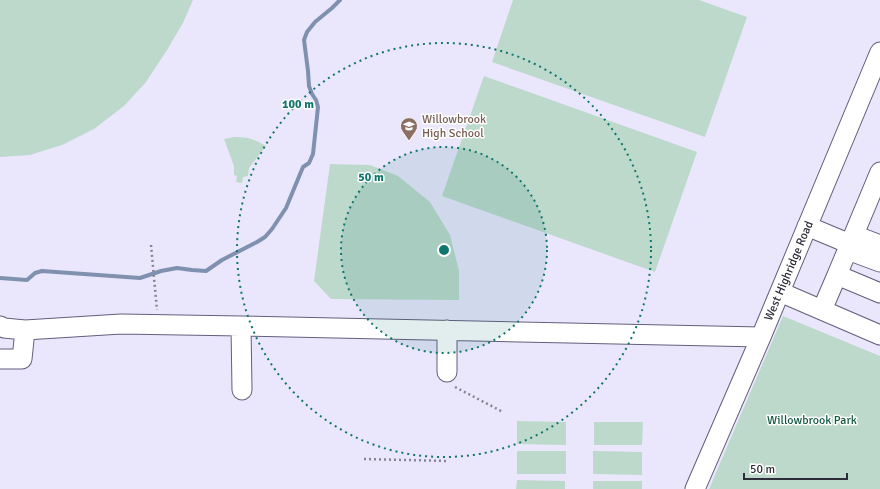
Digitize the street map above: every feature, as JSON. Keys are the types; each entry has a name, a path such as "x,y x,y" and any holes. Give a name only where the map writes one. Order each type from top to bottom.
{"street":[{"name":"West Highridge Road","path":"695,489 761,337 880,52"},
{"path":"822,310 880,172"},
{"path":"807,226 850,244 853,252 880,262"},
{"path":"850,244 858,237 880,245"},
{"path":"837,275 880,293"},
{"path":"780,292 880,335"},
{"path":"0,326 4,328 25,330 121,324 761,337"},
{"path":"241,326 242,390"},
{"path":"0,359 22,359 25,330"},
{"path":"447,330 451,380"}],"path":[{"path":"151,245 158,325"},
{"path":"451,380 503,412"},
{"path":"364,459 448,461"}],"green space":[{"path":"0,0 193,0 183,23 167,50 146,82 124,106 94,129 62,145 30,155 0,157"},
{"path":"513,0 699,0 747,17 705,137 492,62"},
{"path":"484,76 697,152 655,272 442,196"},
{"path":"234,137 251,139 266,146 249,168 248,176 243,177 242,183 236,182 237,176 234,175 234,166 224,139"},
{"path":"330,164 370,165 398,176 430,202 450,235 459,271 459,300 331,299 314,281"},
{"name":"Willowbrook Park","path":"783,316 880,356 880,489 709,489"},
{"path":"517,421 566,422 566,445 517,444"},
{"path":"594,422 643,422 642,445 594,445"},
{"path":"517,451 566,451 566,474 517,474"},
{"path":"593,451 642,452 642,475 593,474"},
{"path":"517,480 565,481 565,489 516,489"},
{"path":"593,481 642,481 642,489 593,489"}],"waterway":[{"path":"0,278 27,280 35,273 42,271 140,278 161,271 177,268 206,271 222,260 265,237 286,208 303,167 309,163 313,154 318,107 309,86 304,40 307,32 315,22 340,0"}],"place":[{"name":"Willowbrook High School","path":"409,141"}]}
